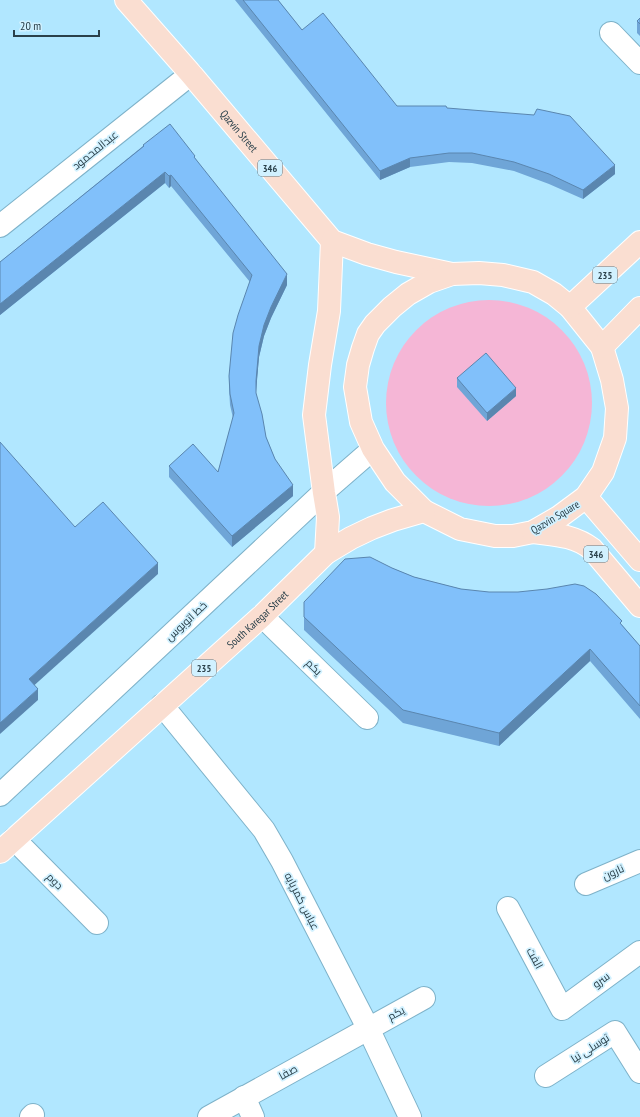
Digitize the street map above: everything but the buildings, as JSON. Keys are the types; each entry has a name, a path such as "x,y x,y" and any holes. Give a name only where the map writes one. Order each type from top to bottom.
{"main road":[{"name":"Qazvin Street","path":"126,0 191,74 332,242"},
{"path":"326,553 328,517 314,415 329,310 332,242 396,262 452,274"},
{"name":"235","path":"570,307 640,242"},
{"name":"Qazvin Square","path":"479,273 503,275 533,282 554,294 570,307 602,347 612,380 617,408 615,438 603,472 586,497 559,517 533,532 513,536 495,536 460,529 424,511 395,482 373,449 361,422 355,387 358,365 368,334 375,324 408,294 429,282 452,274 479,273"},
{"path":"602,347 640,308"},
{"name":"346","path":"586,497 640,560"},
{"name":"South Karegar Street","path":"7,845 262,616 326,553 351,538 372,528 424,511"},
{"name":"346","path":"533,532 574,538 584,543 592,549 640,606"}],"street":[{"path":"611,33 640,63"},
{"name":"عبدالمحمود","path":"0,226 191,74"},
{"name":"خط اتوبوس","path":"0,795 373,449"},
{"name":"یکم","path":"262,616 367,718"},
{"name":"عباس کمرپایه","path":"162,705 264,830 282,861 368,1028 410,1117"},
{"name":"دوم","path":"7,845 97,923"},
{"name":"نارون","path":"586,884 640,860"},
{"name":"الفت","path":"508,908 562,1009"},
{"name":"سرو","path":"562,1009 640,952"},
{"name":"یکم","path":"368,1028 424,998"},
{"name":"صفا","path":"209,1117 368,1028"},
{"name":"توسلی نیا","path":"546,1076 615,1032 640,1072"},
{"path":"244,1097 254,1117"}],"shaded area":[{"path":"489,300 509,302 528,308 554,324 568,338 584,364 590,383 592,403 590,423 584,442 568,468 554,482 528,498 509,504 489,506 469,504 450,498 424,482 410,468 394,442 388,423 386,403 388,383 394,364 410,338 424,324 450,308 469,302"}]}
